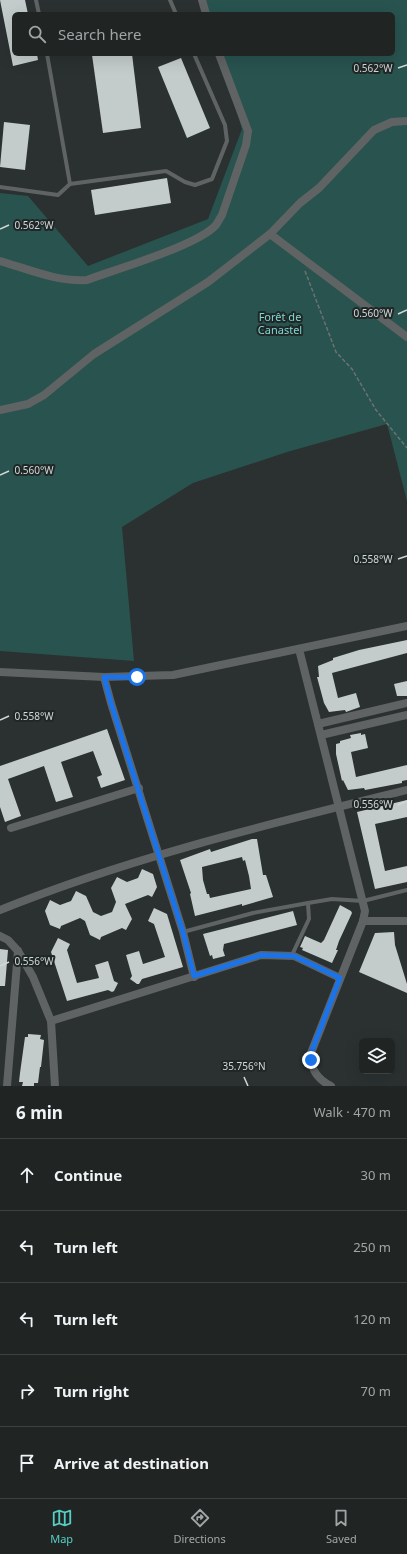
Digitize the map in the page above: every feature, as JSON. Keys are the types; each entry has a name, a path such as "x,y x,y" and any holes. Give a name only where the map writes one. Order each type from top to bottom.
{"street":[{"path":"202,0 205,12"},
{"path":"0,261 58,278 73,281 87,280 184,245 216,225 222,215 246,145 248,131 220,56"},
{"path":"0,410 28,404 44,395 94,354 208,282 270,234 300,203 334,172 374,130 392,122 407,121"},
{"path":"270,234 407,337"},
{"path":"0,672 104,677 173,675 407,626"},
{"path":"299,649 365,911 364,921 311,1053 311,1060 316,1076 322,1082 331,1086"},
{"path":"104,677 183,932 194,976"},
{"path":"318,724 407,703"},
{"path":"364,713 367,724"},
{"path":"320,735 407,715"},
{"path":"11,828 138,788"},
{"path":"0,910 30,898 158,854 407,790"},
{"path":"364,921 407,921"},
{"path":"0,936 8,940 18,951 33,977 51,1022 55,1086"},
{"path":"7,1086 18,951"},
{"path":"51,1022 261,955 292,956 314,964 340,978"}],"lane":[{"path":"36,0 39,12"},
{"path":"170,0 175,12"},
{"path":"48,56 70,184"},
{"path":"0,187 58,195 70,184 166,171 185,182 196,185 212,179 227,141 224,125 195,56"},
{"path":"183,932 253,913 332,899 363,901 407,890"},
{"path":"292,956 309,919 308,903"}],"path":[{"path":"300,258 336,352 358,377 376,410 407,448"}],"green space":[{"name":"Forêt de Canastel","path":"203,0 407,0 407,501 387,424 287,452 193,483 122,527 134,661 0,651 0,193 28,196 88,266 208,219 242,129 220,56 395,56 395,12 206,12"}],"building":[{"path":"0,0 25,0 28,12 12,12 12,56 37,56 38,60 13,66"},
{"path":"92,56 132,56 141,128 103,133"},
{"path":"181,58 210,128 187,138 158,67"},
{"path":"4,122 30,125 25,170 0,167"},
{"path":"167,178 171,203 95,215 91,190"},
{"path":"407,640 407,653 332,673 338,698 356,693 360,707 346,712 345,710 329,712 324,703 317,677 319,677 318,666 333,660 333,658 359,650"},
{"path":"407,681 407,696 397,696 394,684"},
{"path":"107,729 125,780 101,788 97,777 102,775 93,751 61,762 73,797 56,802 44,766 8,779 21,816 5,822 0,807 0,766"},
{"path":"361,733 361,735 365,734 368,748 351,752 356,777 407,765 407,780 402,781 402,783 365,790 364,788 348,790 343,780 342,781 336,754 336,744 340,743 340,741 351,738 350,735"},
{"path":"407,800 407,817 375,824 385,871 407,866 407,882 375,889 357,812"},
{"path":"252,839 257,839 263,875 266,875 273,897 242,906 242,904 195,916 191,893 180,860 210,849 211,852","holes":["242,857 243,861 245,860 251,889 210,898 209,894 207,894 203,880 202,867"]},
{"path":"142,869 153,874 157,887 152,897 148,895 125,904 132,919 126,930 122,928 101,937 100,940 90,935 85,921 80,918 61,926 60,929 50,925 45,911 50,900 60,905 71,901 76,891 86,896 93,912 101,916 112,912 116,902 111,888 117,877 127,882 138,878"},
{"path":"340,905 352,913 339,941 336,950 338,950 332,963 302,950 303,948 300,947 305,936 321,943 324,940"},
{"path":"154,908 167,914 183,967 142,979 139,984 137,984 130,979 132,976 126,955 139,951 143,964 165,957 154,924 148,921"},
{"path":"293,911 297,925 224,944 223,950 225,956 213,959 212,955 210,956 203,934"},
{"path":"394,932 395,945 407,984 407,993 359,972 375,933"},
{"path":"58,938 70,944 67,950 77,983 99,978 95,965 108,961 114,981 118,983 114,991 112,992 108,990 67,1001 51,952"},
{"path":"0,949 8,950 5,986 0,986"},
{"path":"28,1034 41,1035 40,1039 44,1040 41,1067 38,1083 34,1083 34,1086 22,1086 23,1082 19,1082 20,1073 25,1037 28,1037"}],"route":[{"path":"137,677 104,677 183,932 194,976 261,955 271,954 294,956 314,964 340,978 311,1053 311,1060"}]}
